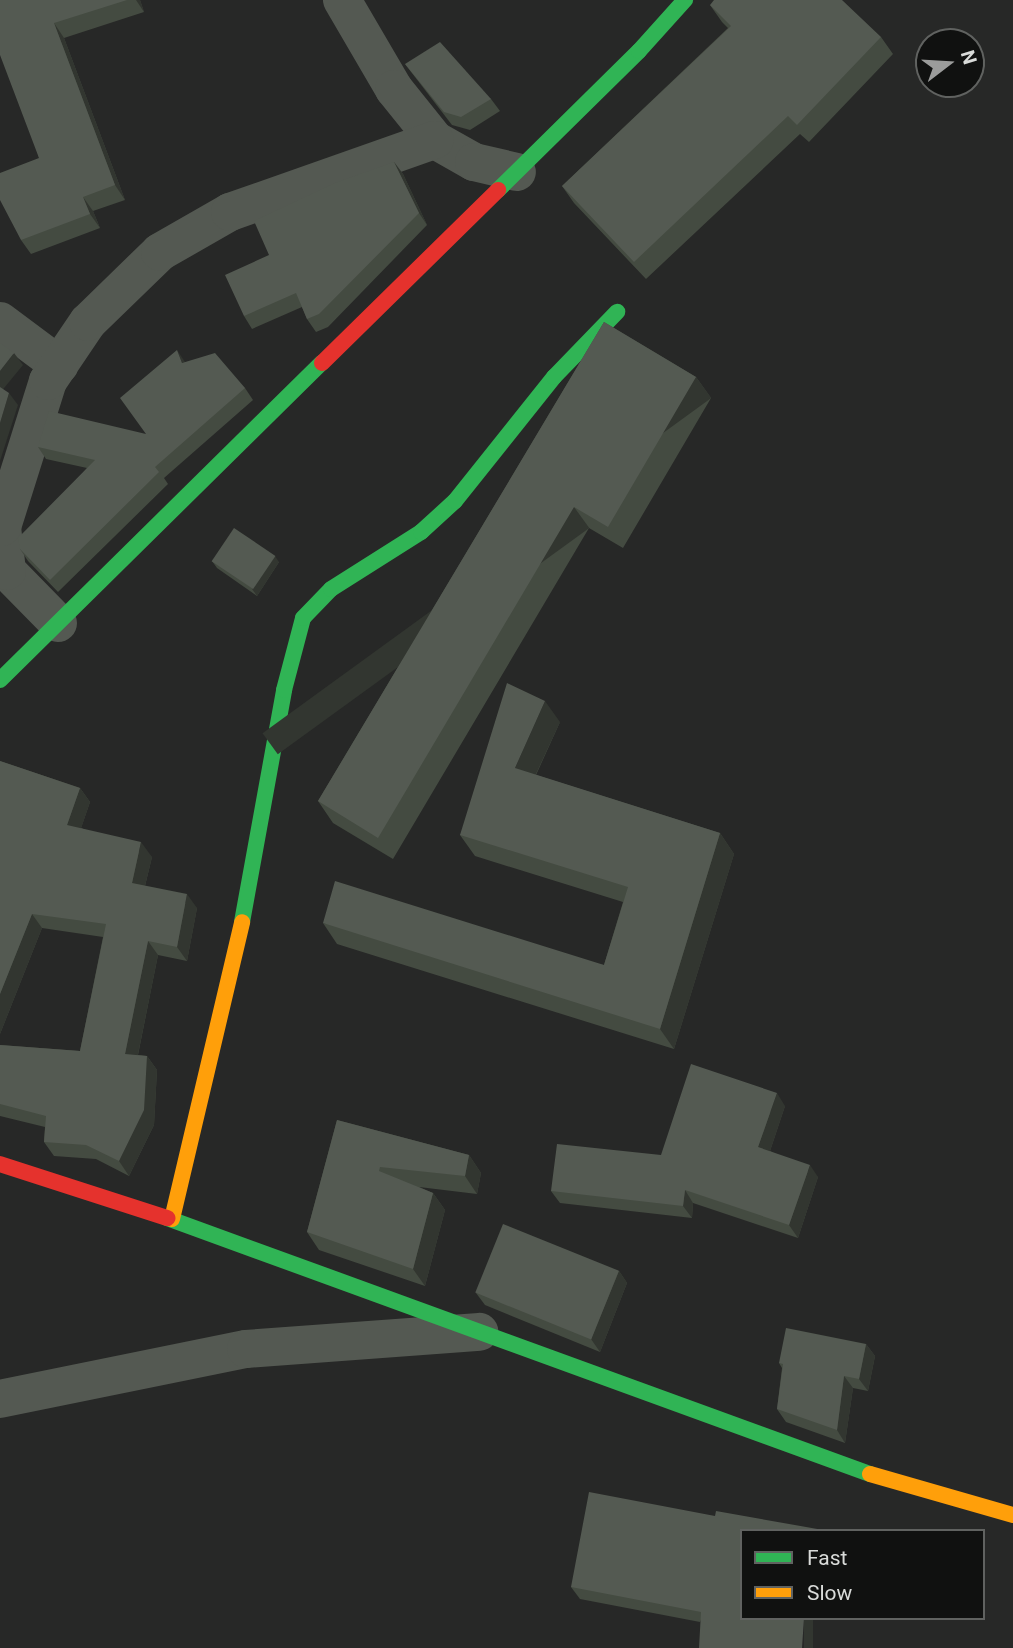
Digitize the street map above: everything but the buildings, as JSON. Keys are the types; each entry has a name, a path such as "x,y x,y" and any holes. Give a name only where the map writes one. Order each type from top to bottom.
{"street":[{"path":"342,0 394,89 435,140 474,162 517,172"},
{"path":"0,680 639,51 685,0"},
{"path":"58,623 7,572 2,527 48,381 88,322 160,252 230,212 435,140"},
{"path":"172,1219 247,900 284,690 303,618 331,589 421,532 455,501 554,377 617,312"},
{"path":"0,321 59,365"},
{"path":"0,1164 172,1219 846,1466 1013,1515"},
{"path":"0,1399 246,1349 479,1332"}],"traffic: fast":[{"path":"498,190 639,51 685,0"},
{"path":"242,922 284,690 303,618 331,589 421,532 455,501 554,377 617,312"},
{"path":"0,680 322,363"},
{"path":"167,1218 870,1474"}],"traffic: slow":[{"path":"172,1219 242,922"},
{"path":"870,1474 1013,1515"}],"traffic: jam":[{"path":"322,363 498,190"},
{"path":"0,1164 167,1218"}]}
